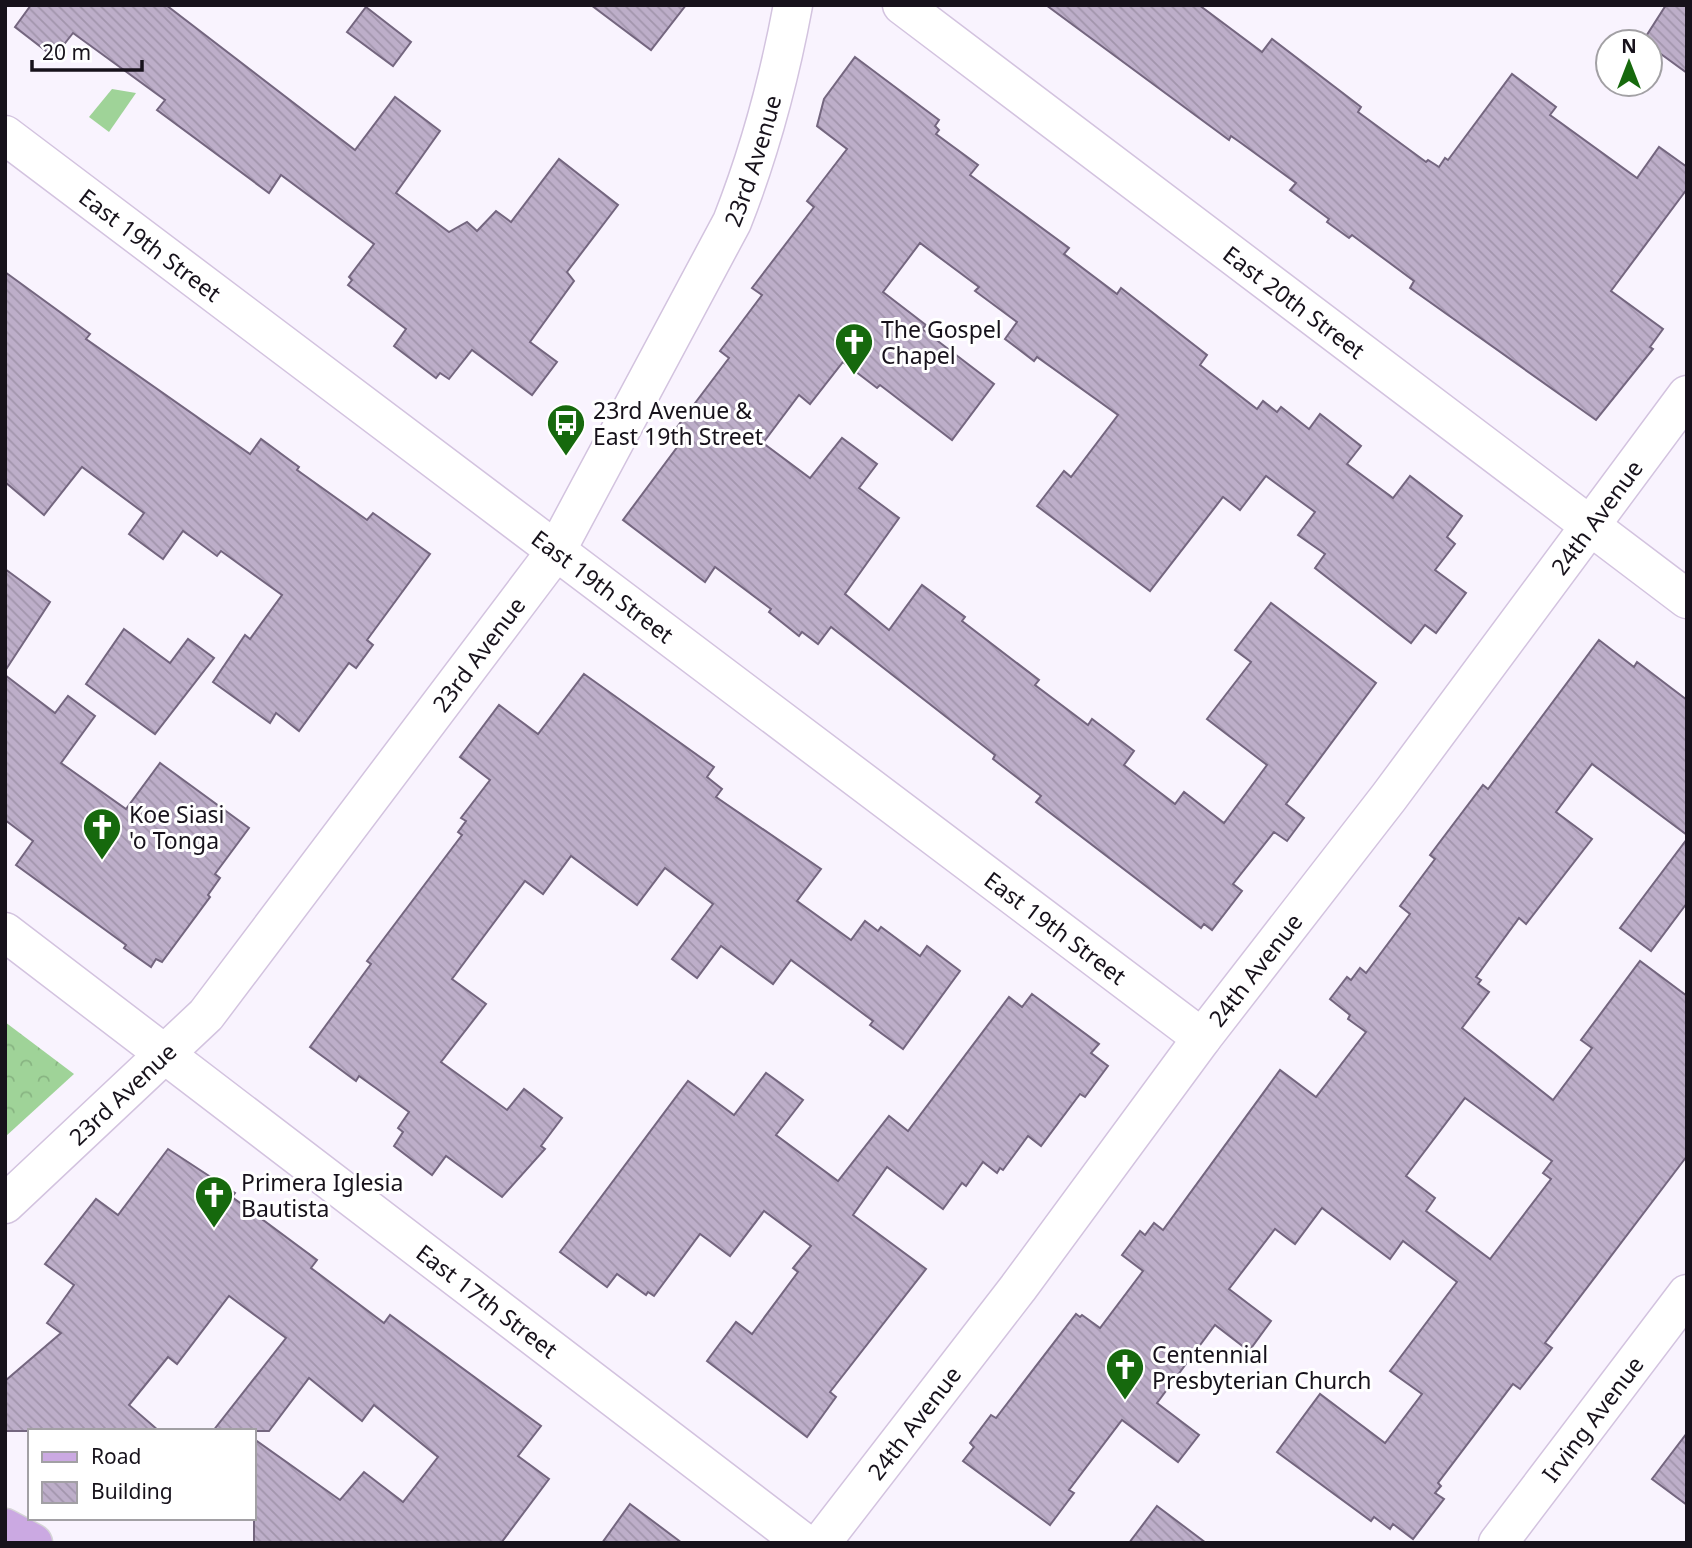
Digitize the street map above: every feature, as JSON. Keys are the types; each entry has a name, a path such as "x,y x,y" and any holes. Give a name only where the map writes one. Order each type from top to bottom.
{"main road":[{"path":"5,1528 33,1543"}],"street":[{"name":"23rd Avenue","path":"5,1204 206,1015 556,551 732,222 751,176 778,86 793,5"},
{"name":"East 20th Street","path":"902,5 1687,599"},
{"name":"East 19th Street","path":"5,135 1202,1038"},
{"name":"24th Avenue","path":"821,1543 1018,1289 1202,1038 1389,797 1687,395"},
{"name":"East 17th Street","path":"5,932 804,1543"},
{"name":"Irving Avenue","path":"1498,1543 1687,1294"}],"green space":[{"path":"112,89 136,93 109,132 89,117"},
{"path":"5,1022 74,1074 5,1137"}],"building":[{"path":"31,5 166,5 355,150 395,97 440,131 396,193 449,232 467,222 477,231 496,211 511,222 559,159 618,205 567,272 574,281 530,342 557,362 532,395 472,350 449,379 440,373 436,378 394,346 406,329 348,285 352,280 349,277 374,244 281,175 269,193 157,110 165,100 73,33 54,57 15,27"},
{"path":"591,5 686,5 651,50"},
{"path":"1046,5 1199,5 1262,52 1272,39 1361,107 1358,112 1426,162 1428,160 1439,167 1445,158 1448,160 1512,74 1556,107 1550,115 1637,178 1659,147 1687,167 1687,189 1611,291 1663,329 1650,347 1653,349 1596,420 1410,288 1414,281 1352,235 1349,238 1327,222 1329,219 1290,190 1296,183 1231,136 1229,140"},
{"path":"1666,5 1687,5 1687,73 1664,56 1664,28 1651,28"},
{"path":"366,7 411,42 393,66 347,32"},
{"path":"855,57 939,120 935,126 939,130 936,134 978,165 970,175 1069,248 1064,254 1117,294 1121,288 1207,355 1200,365 1257,409 1263,401 1277,412 1281,407 1309,429 1320,414 1361,446 1347,464 1393,498 1410,476 1462,516 1447,537 1455,544 1435,570 1466,593 1436,633 1425,625 1411,643 1315,568 1325,554 1298,535 1315,512 1266,476 1240,510 1223,497 1150,591 1037,506 1064,471 1071,477 1118,415 1037,357 1034,361 1005,339 1017,322 975,291 979,287 920,243 883,292 926,325 922,329 994,384 952,440 880,385 877,388 843,362 810,404 799,395 763,443 810,478 842,438 877,464 859,488 899,518 845,594 889,630 922,585 965,617 962,621 1039,680 1035,685 1088,725 1092,719 1134,751 1124,765 1175,804 1184,792 1224,823 1267,765 1207,719 1251,662 1235,650 1271,603 1376,683 1286,804 1304,818 1287,841 1274,832 1233,884 1242,891 1212,930 1204,924 1201,928 1036,802 1041,796 993,759 995,755 831,627 818,644 802,632 799,636 769,612 771,609 715,567 705,582 623,520 678,446 668,439 729,358 720,351 762,295 752,288 814,207 807,201 847,149 817,126 824,99"},
{"path":"5,272 90,334 86,339 250,454 261,439 299,467 297,470 367,520 373,513 430,554 367,640 373,645 356,668 349,663 299,731 276,713 270,723 213,682 245,635 250,639 282,595 221,551 217,556 183,531 163,559 129,534 144,513 82,467 44,515 5,482"},
{"path":"5,569 50,602 5,671"},
{"path":"124,629 170,663 188,639 214,658 155,734 86,684"},
{"path":"1599,640 1634,667 1637,662 1687,700 1687,835 1592,764 1556,812 1592,839 1526,924 1519,918 1476,977 1481,980 1478,984 1489,992 1462,1028 1553,1100 1592,1048 1581,1040 1640,961 1687,996 1687,1156 1545,1343 1552,1348 1520,1389 1513,1384 1438,1483 1441,1486 1435,1493 1444,1499 1413,1539 1393,1524 1390,1529 1374,1517 1371,1521 1277,1452 1320,1394 1385,1443 1422,1394 1390,1371 1457,1282 1403,1241 1390,1259 1322,1208 1295,1244 1275,1229 1229,1289 1271,1321 1249,1351 1215,1325 1157,1403 1199,1435 1178,1462 1122,1420 1069,1490 1074,1493 1050,1525 963,1461 974,1447 970,1443 991,1415 996,1418 1076,1314 1080,1317 1082,1315 1100,1328 1143,1271 1122,1255 1140,1231 1145,1235 1154,1223 1163,1230 1280,1070 1316,1097 1366,1032 1348,1019 1350,1015 1330,999 1347,977 1351,980 1360,968 1366,973 1410,914 1400,906 1435,859 1430,855 1483,785 1488,789","holes":["1465,1098 1552,1161 1543,1173 1551,1179 1490,1259 1426,1211 1435,1198 1406,1176"]},
{"path":"584,674 714,767 707,777 722,789 716,797 821,869 797,901 851,940 865,921 878,931 881,927 920,956 927,946 960,971 903,1049 870,1025 873,1021 791,960 773,984 721,946 697,978 672,959 713,904 665,868 637,905 571,856 543,894 525,881 452,979 486,1004 441,1062 507,1110 524,1089 562,1118 541,1146 545,1149 502,1197 446,1156 432,1175 394,1146 403,1132 398,1128 409,1112 359,1076 356,1081 310,1047 371,964 367,961 462,835 458,832 466,821 461,818 490,780 460,757 499,705 538,734"},
{"name":"Koe Siasi 'o Tonga","path":"5,675 55,713 68,696 95,716 61,763 126,809 160,763 249,828 215,874 220,878 208,895 210,897 162,962 156,959 151,967 124,948 126,945 16,865 33,841 5,820"},
{"path":"1687,839 1687,903 1651,951 1620,928"},
{"path":"1032,994 1099,1044 1091,1053 1108,1066 1085,1097 1080,1094 1041,1146 1028,1136 1003,1170 1000,1168 997,1173 983,1162 966,1186 962,1183 943,1209 887,1167 853,1215 926,1269 830,1392 836,1397 807,1437 707,1361 736,1322 752,1334 798,1272 793,1268 811,1246 764,1211 730,1256 700,1234 654,1296 648,1292 646,1295 617,1274 607,1287 560,1252 688,1081 734,1115 766,1073 803,1100 776,1135 838,1181 889,1116 908,1131 1009,997 1022,1007"},
{"path":"168,1149 235,1193 232,1197 317,1260 311,1268 384,1323 390,1315 541,1426 518,1456 549,1479 501,1543 254,1543 256,1440 340,1500 364,1472 403,1502 438,1457 374,1405 362,1421 309,1378 269,1431 215,1429 286,1338 229,1296 177,1364 168,1357 129,1405 157,1429 5,1431 5,1381 61,1333 47,1323 74,1285 45,1264 96,1199 118,1215"},
{"path":"1687,1433 1687,1505 1652,1479"},
{"path":"630,1504 682,1543 602,1543"},
{"path":"1157,1506 1206,1543 1129,1543"}],"place":[{"name":"The Gospel Chapel","path":"854,376"},
{"name":"23rd Avenue & East 19th Street","path":"566,457"},
{"name":"Koe Siasi 'o Tonga","path":"102,861"},
{"name":"Primera Iglesia Bautista","path":"214,1229"},
{"name":"Centennial Presbyterian Church","path":"1125,1401"}]}
